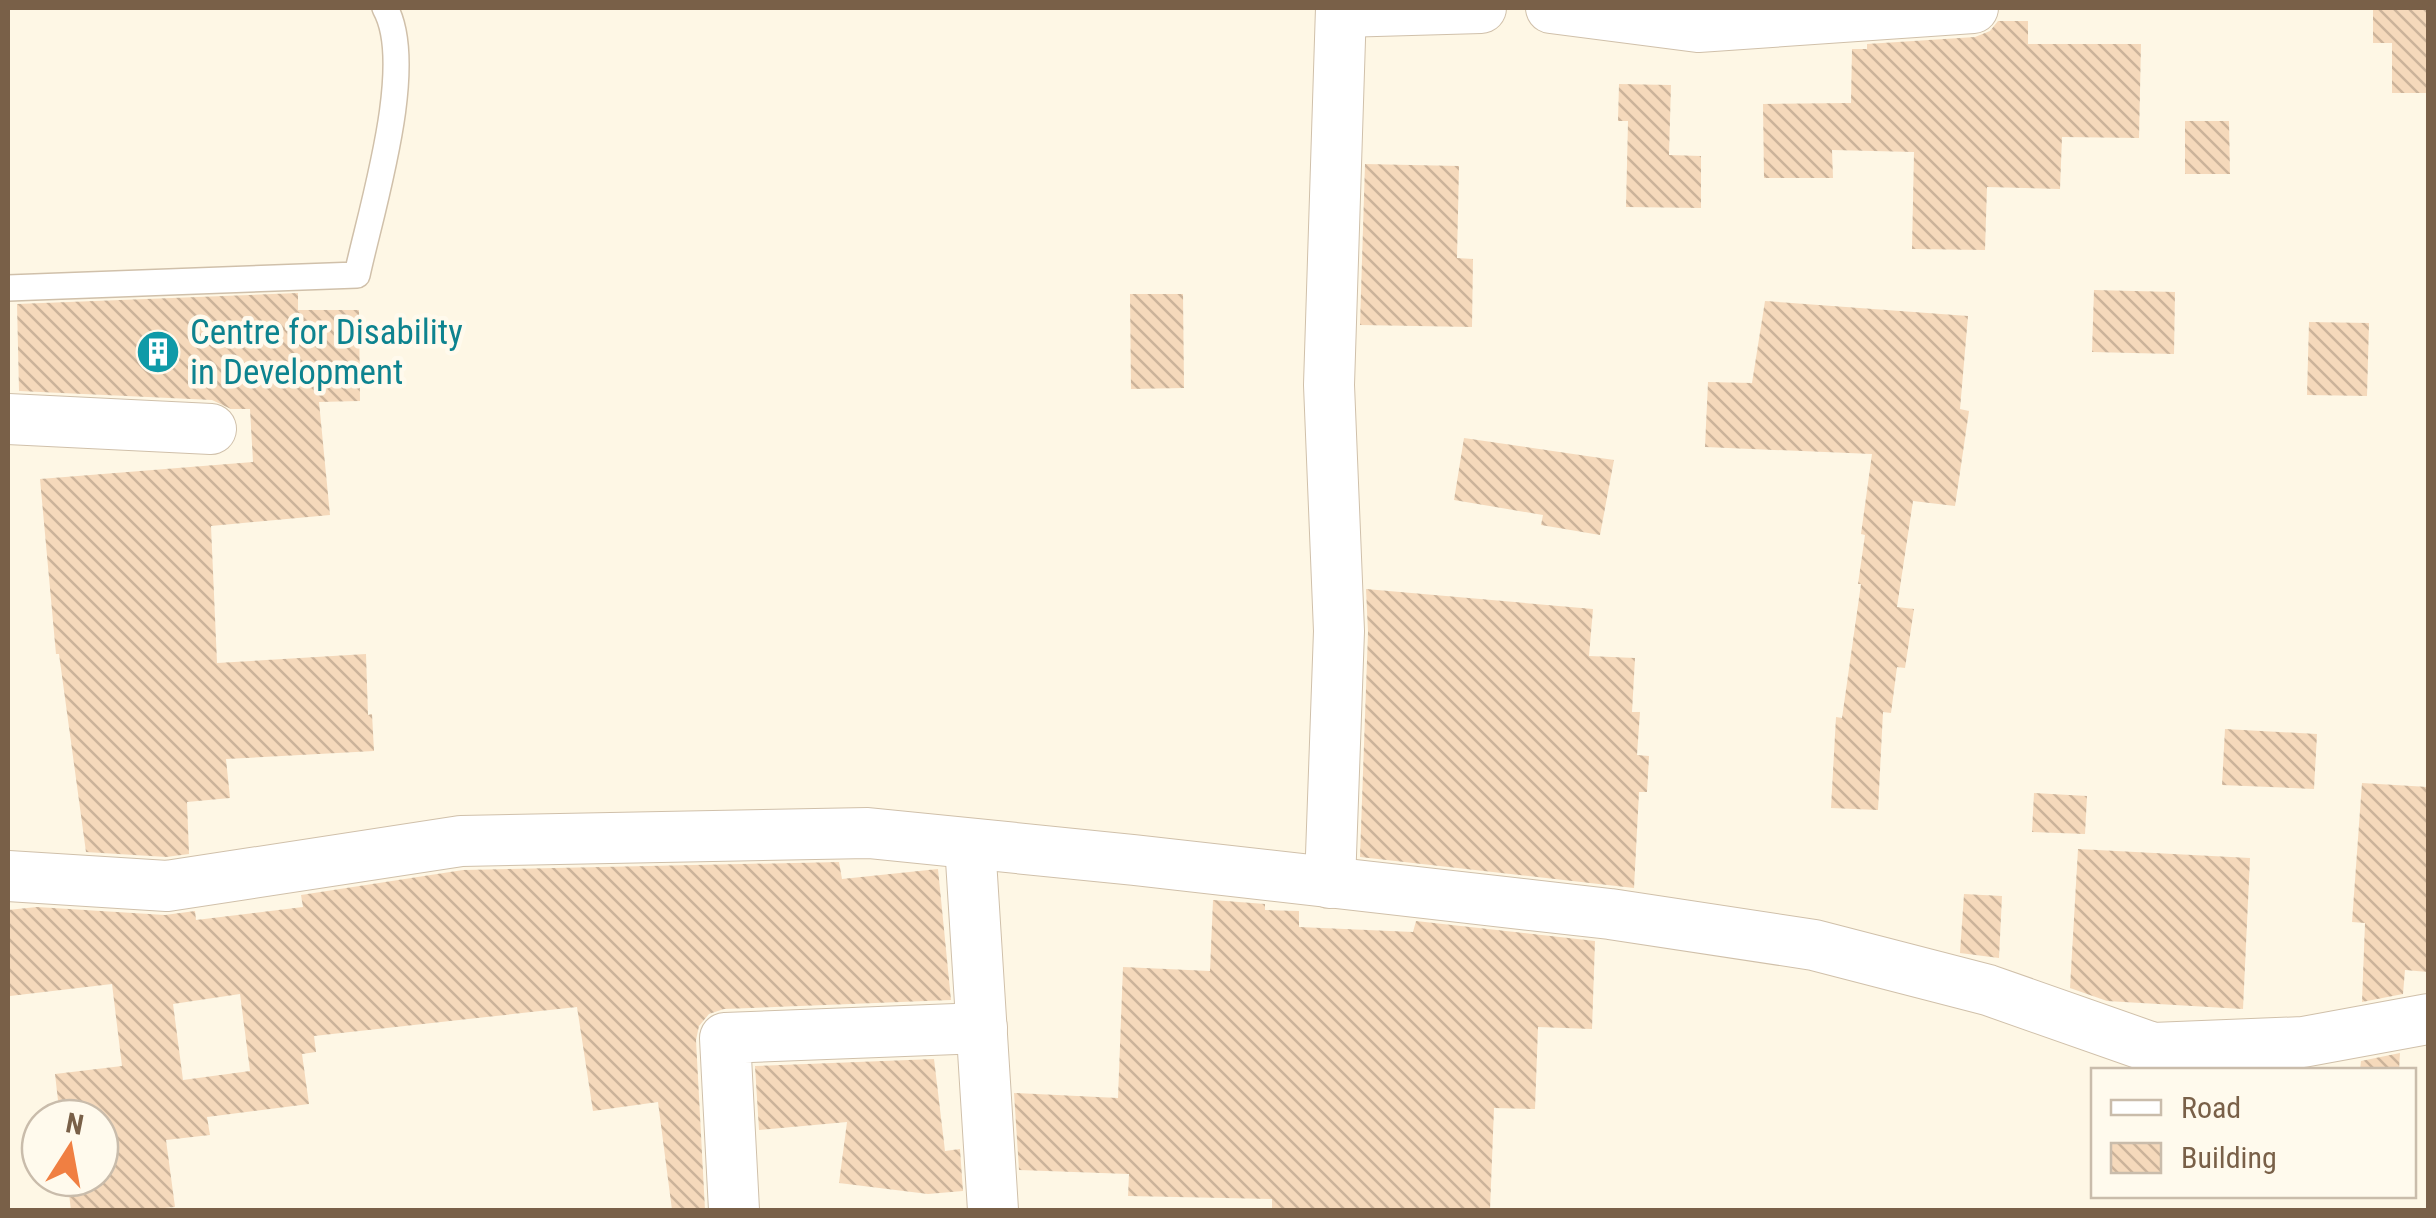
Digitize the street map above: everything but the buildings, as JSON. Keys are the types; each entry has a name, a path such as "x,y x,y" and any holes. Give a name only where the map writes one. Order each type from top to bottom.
{"street":[{"path":"1330,882 1339,630 1329,385 1341,10 1480,8"},
{"path":"1551,8 1698,26 1973,8"},
{"path":"8,419 211,429"},
{"path":"8,876 167,886 461,841 868,834 1610,914 1814,945 1988,990 2153,1048 2302,1042 2428,1019"},
{"path":"970,844 993,1210"},
{"path":"734,1210 725,1038 982,1028"}],"lane":[{"path":"8,288 356,275 395,102 394,24 385,8"}],"place":[{"name":"Centre for Disability in Development","path":"158,352"}]}
